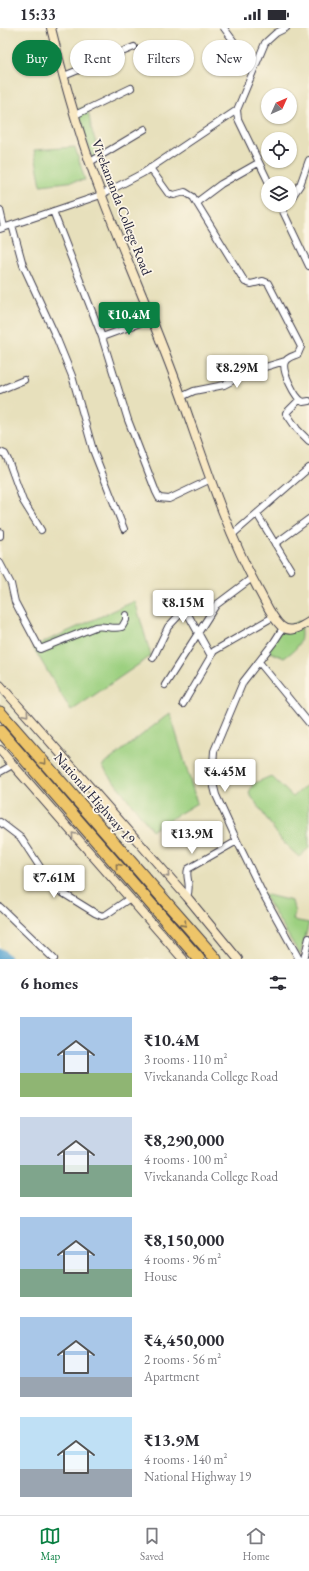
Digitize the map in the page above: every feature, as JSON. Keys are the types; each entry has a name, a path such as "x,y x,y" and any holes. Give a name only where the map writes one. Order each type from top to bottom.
{"highway":[{"name":"National Highway 19","path":"0,712 216,959"},
{"path":"0,731 199,959"}],"street":[{"name":"Vivekananda College Road","path":"51,28 75,115 101,195 181,397 209,480 252,578 273,617 283,628"},
{"path":"224,28 233,40"},
{"path":"256,64 265,43 276,33 286,28"},
{"path":"64,76 133,47"},
{"path":"0,210 2,228 101,195 150,168 236,110 251,76"},
{"path":"75,115 131,88"},
{"path":"236,110 238,119 265,176"},
{"path":"90,162 145,129"},
{"path":"297,190 309,160"},
{"path":"197,202 221,184 258,163"},
{"path":"150,168 168,193 174,195 185,192 193,197 244,282 251,284 263,281 268,283 301,347 298,354 288,358 285,361 249,372 224,385 194,391 181,397"},
{"path":"53,211 102,337 128,420 159,498 169,499 209,480"},
{"path":"285,212 309,266"},
{"path":"12,225 23,265 72,376 94,450 124,529"},
{"path":"102,337 151,319"},
{"path":"285,361 284,365 290,384 299,400 302,402 309,400"},
{"path":"0,390 24,380"},
{"path":"299,400 286,413 297,429 309,442"},
{"path":"0,452 5,454 23,501 41,530"},
{"path":"232,535 309,469"},
{"path":"256,514 291,570"},
{"path":"275,544 309,519"},
{"path":"0,563 11,584 16,602 40,649 96,627 102,626 114,629 122,627 126,620 126,615"},
{"path":"166,685 216,605 252,578"},
{"path":"153,658 168,627 183,609 186,609 211,656"},
{"path":"183,704 214,651 273,617"},
{"path":"299,959 263,894 237,841 213,786 212,760 214,751 243,682 283,628 291,630 308,625"},
{"path":"259,662 309,723"},
{"path":"0,685 187,897 238,959"},
{"path":"0,750 183,959"},
{"path":"0,772 9,767"},
{"path":"0,822 21,838 53,887 60,893 102,916 130,898"},
{"path":"187,897 190,888 187,872 188,869 237,841"},
{"path":"0,907 54,959"},
{"path":"304,959 309,938"}],"green space":[{"path":"87,106 92,131 100,154 92,159 77,110"},
{"path":"75,147 85,180 41,185 34,150"},
{"path":"135,601 151,656 71,711 33,647"},
{"path":"299,621 301,639 294,650 284,658 266,650 284,628"},
{"path":"170,713 197,803 152,830 102,766"},
{"path":"271,776 293,797 309,783 309,848 299,857 282,841 249,793 253,784"},
{"path":"263,894 292,901 295,913 293,920 309,923 300,955"}],"waterway":[{"path":"0,955 4,959"}]}
